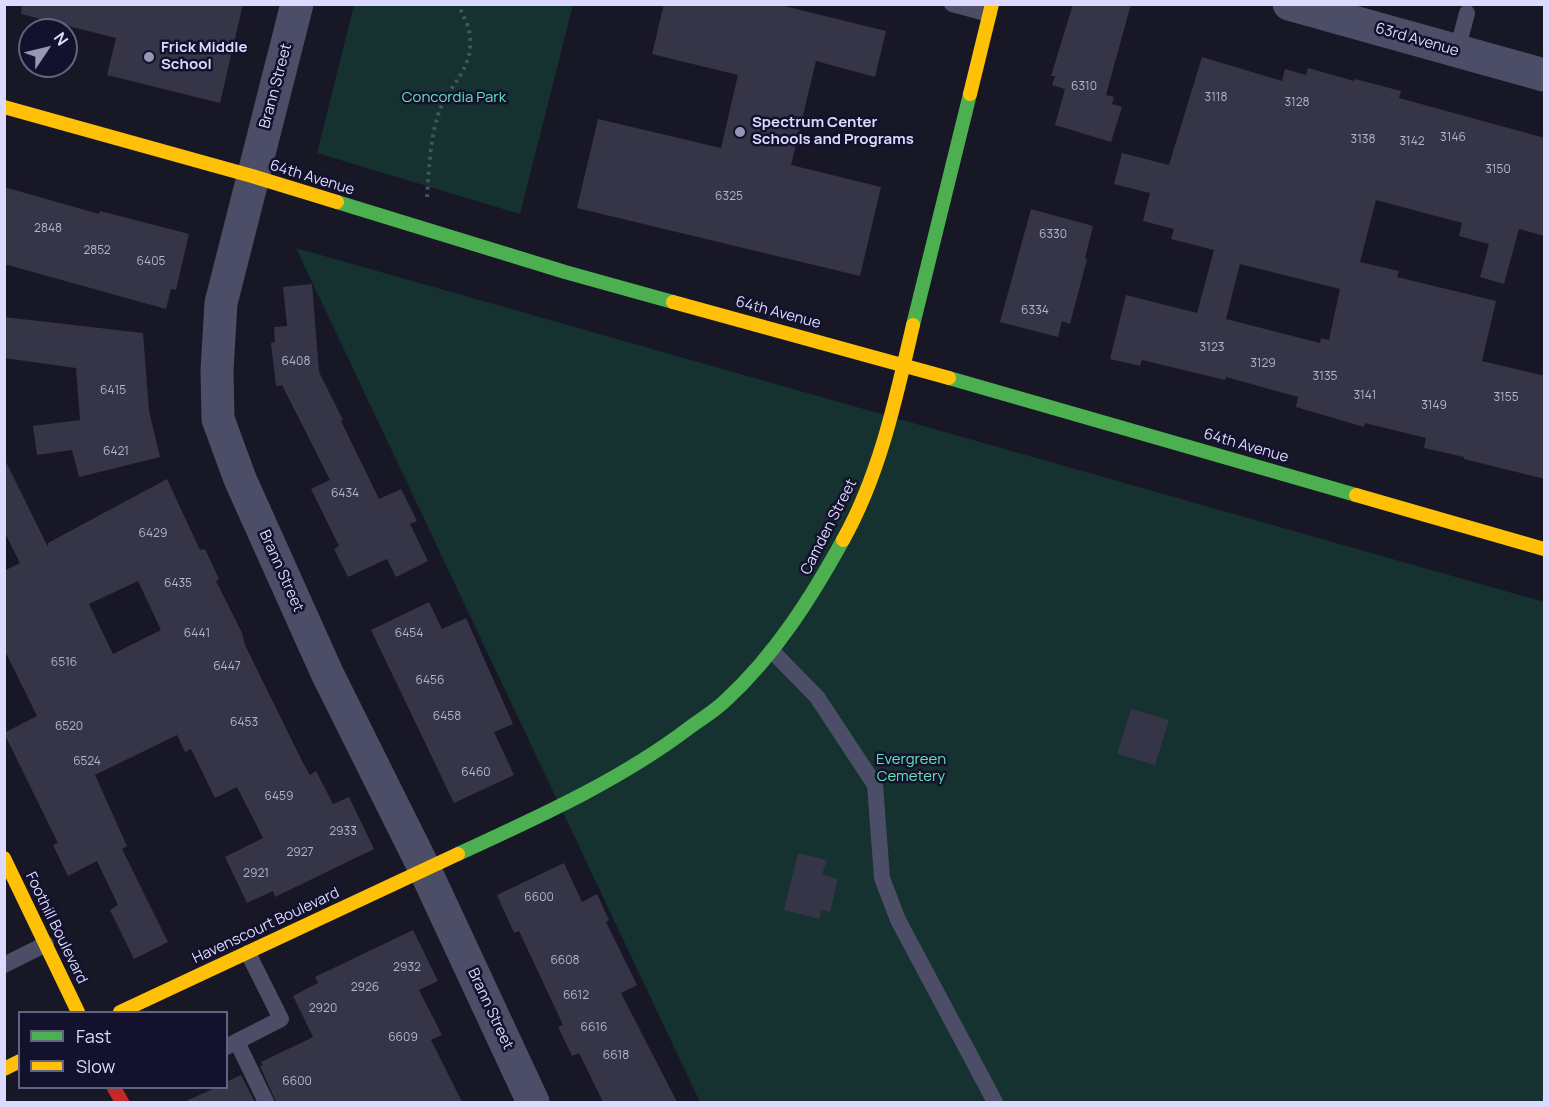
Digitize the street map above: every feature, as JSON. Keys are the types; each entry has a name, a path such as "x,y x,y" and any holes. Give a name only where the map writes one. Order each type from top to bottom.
{"street":[{"name":"Brann Street","path":"297,4 220,303 217,370 218,419 240,479 322,662 425,870 533,1102"},
{"name":"63rd Avenue","path":"1289,4 1545,75"},
{"name":"Camden Street","path":"425,870 576,799 656,753 725,702 772,651 813,594 846,535 872,476 892,413 991,9"},
{"name":"64th Avenue","path":"4,106 252,176 565,272 904,364 1545,549"},
{"name":"Foothill Boulevard","path":"4,858 78,1011"},
{"name":"Havenscourt Boulevard","path":"122,1011 425,870"},
{"path":"4,1069 18,1062"}],"lane":[{"path":"952,4 991,9"},
{"path":"1457,51 1467,13"},
{"path":"772,651 817,697 875,785 882,878 898,920 995,1102"},
{"path":"4,964 46,944"},
{"path":"248,953 281,1019 232,1044 266,1102"},
{"path":"160,994 168,1011"}],"path":[{"path":"425,229 433,132 439,111 465,68 470,50 469,30 459,4"}],"green space":[{"name":"Concordia Park","path":"354,5 573,5 520,214 317,153"},
{"name":"Evergreen Cemetery","path":"296,248 1544,602 1544,1102 700,1102"}],"building":[{"name":"Frick Middle School","path":"22,4 243,4 220,103 107,75 116,38 78,28 78,18 37,18 21,14"},
{"path":"664,4 776,4 886,31 875,77 816,61 791,165 881,187 860,276 577,208 598,119 721,148 738,75 652,54"},
{"path":"1073,4 1131,4 1106,95 1114,97 1112,104 1122,107 1111,142 1055,125 1065,89 1052,85 1055,76 1051,76"},
{"path":"1202,57 1282,81 1285,69 1306,75 1308,68 1354,81 1355,79 1401,91 1399,98 1545,138 1545,236 1519,229 1504,284 1480,277 1489,244 1459,236 1462,223 1376,200 1360,262 1399,271 1397,277 1496,301 1482,361 1545,376 1545,479 1424,448 1426,438 1365,423 1364,427 1296,407 1298,397 1226,377 1225,380 1142,360 1140,366 1110,359 1126,295 1197,313 1214,250 1171,239 1174,229 1143,221 1150,193 1114,184 1122,153 1169,165","holes":["1240,264 1340,289 1329,340 1321,338 1320,343 1226,319"]},
{"path":"4,187 99,214 100,211 189,234 176,290 171,289 166,309 4,264"},
{"path":"1031,209 1093,226 1070,324 1062,321 1058,337 1000,322"},
{"path":"312,284 319,372 379,499 401,489 417,521 410,524 428,561 396,577 387,559 348,577 334,549 339,546 311,489 330,480 282,385 276,386 271,343 275,342 274,327 287,326 283,287"},
{"path":"4,317 143,333 149,411 160,457 79,477 72,450 37,455 33,426 80,420 76,368 4,358"},
{"path":"4,458 48,547 48,543 167,479 199,548 205,549 219,579 216,581 242,633 245,645 303,763 310,775 316,771 333,804 349,797 374,849 275,897 273,891 247,903 225,857 263,838 237,787 215,798 191,749 185,752 177,735 95,775 127,846 122,849 168,942 134,959 110,910 118,905 97,861 68,876 53,845 58,843 4,733 37,716 4,649 4,571 20,563 4,531","holes":["138,581 161,630 113,654 89,604"]},
{"path":"429,602 442,629 466,618 513,724 494,732 514,775 454,803 371,630"},
{"path":"1131,709 1169,720 1155,765 1117,754"},
{"path":"798,853 827,860 822,874 838,879 830,912 821,910 819,919 784,910"},
{"path":"564,863 582,902 597,894 609,920 606,922 637,985 621,993 677,1102 603,1102 579,1053 572,1056 558,1027 563,1025 519,931 514,933 497,895"},
{"path":"413,930 438,981 419,990 442,1035 431,1040 462,1102 276,1102 260,1066 263,1065 261,1062 313,1037 293,996 318,983 315,977"},
{"path":"241,1075 255,1102 184,1102 213,1089 228,1089 228,1081"}],"traffic: fast":[{"path":"913,325 970,94"},
{"path":"337,202 565,272 673,302"},
{"path":"949,378 1356,495"},
{"path":"458,854 548,812 635,765 717,708 744,683 776,645 805,604 843,540"}],"traffic: slow":[{"path":"970,94 992,4"},
{"path":"4,107 337,202"},
{"path":"673,302 949,378"},
{"path":"843,540 867,489 886,435 913,325"},
{"path":"1356,495 1544,549"},
{"path":"122,1011 458,854"},
{"path":"4,858 78,1011"},
{"path":"4,1069 18,1062"}],"traffic: jam":[{"path":"115,1089 122,1102"}],"place":[{"name":"Frick Middle School","path":"149,57"},
{"name":"Spectrum Center Schools and Programs","path":"740,132"}]}
